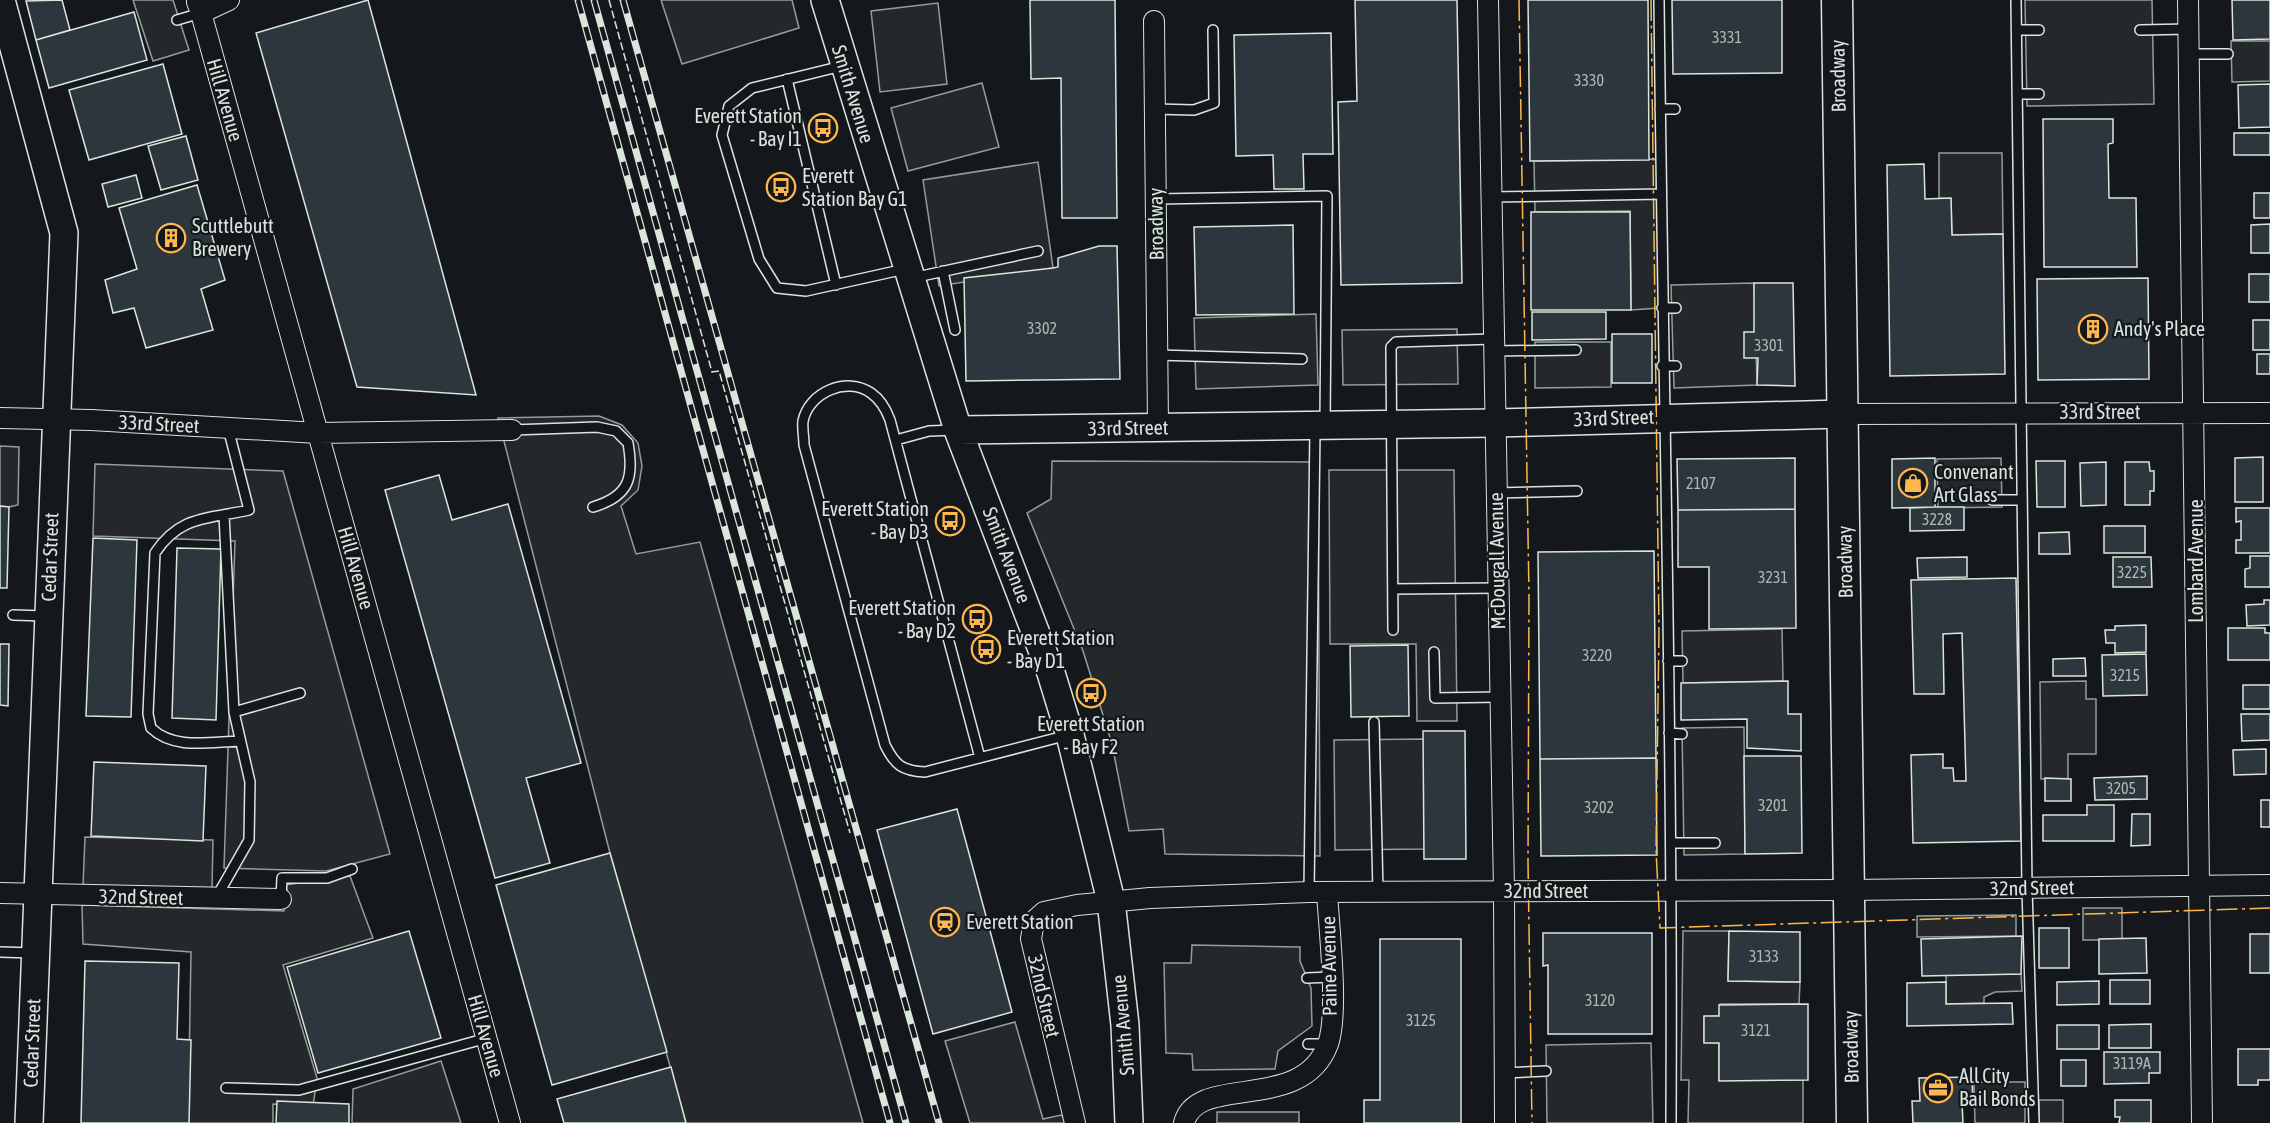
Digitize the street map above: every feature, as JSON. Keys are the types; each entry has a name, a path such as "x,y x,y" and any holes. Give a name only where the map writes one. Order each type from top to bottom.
{"main road":[{"name":"Broadway","path":"1837,0 1852,1123"}],"street":[{"name":"Cedar Street","path":"1,0 64,233 29,1123"},
{"path":"199,6 229,0"},
{"name":"Smith Avenue","path":"825,0 958,430 1051,673 1070,735 1111,901 1125,1025 1130,1123"},
{"name":"McDougall Avenue","path":"1488,0 1504,891 1505,1123"},
{"name":"Lombard Avenue","path":"2188,0 2195,412 2202,1123"},
{"name":"Hill Avenue","path":"199,6 510,1123"},
{"name":"Broadway","path":"1154,21 1158,428"},
{"name":"33rd Street","path":"958,430 1494,423 1663,416 2021,412 2270,413"},
{"name":"33rd Street","path":"0,418 318,433 512,430"},
{"name":"32nd Street","path":"1075,1123 1031,939 1034,921 1044,912 1111,901 1318,892 1850,890 2270,885"},
{"name":"Paine Avenue","path":"1184,1123 1194,1107 1209,1097 1272,1089 1299,1078 1316,1065 1318,1044 1332,1007 1331,977 1318,892"},
{"name":"32nd Street","path":"0,893 281,899"}],"lane":[{"path":"1659,0 1662,366 1673,891 1671,1123"},
{"path":"2016,0 2027,888 2034,1123"},
{"path":"177,20 199,6"},
{"path":"2140,30 2189,29"},
{"path":"1155,109 1194,110 1214,103 1216,86 1213,30"},
{"path":"2017,30 2039,30"},
{"path":"2189,54 2228,54"},
{"path":"844,65 752,88 729,106 722,135 759,259 777,288 806,291 909,273 943,271 1038,251"},
{"path":"787,79 836,285"},
{"path":"2018,94 2039,94"},
{"path":"1660,109 1676,109"},
{"path":"1491,197 1661,194"},
{"path":"1156,200 1327,196 1320,424 1318,892"},
{"path":"943,271 955,330"},
{"path":"1662,308 1676,308"},
{"path":"1393,630 1389,356 1391,346 1396,342 1493,345 1576,351"},
{"path":"1157,355 1302,359"},
{"path":"1662,366 1676,366"},
{"path":"980,758 896,440 884,405 870,392 852,386 835,387 819,395 807,410 803,422 804,445 885,745 894,763 906,771 925,772 980,758 1070,735"},
{"path":"512,430 597,427 616,431 628,442 632,469 627,487 603,504 593,507"},
{"path":"228,428 249,510 180,525 167,535 155,553 148,714 151,728 169,741 189,743 239,741"},
{"path":"896,440 929,431 958,430"},
{"path":"1496,493 1577,491"},
{"path":"1992,500 2022,500"},
{"path":"216,898 249,840 250,782 234,712 224,515"},
{"path":"1393,589 1498,588"},
{"path":"13,615 48,616"},
{"path":"1434,652 1435,698 1500,696"},
{"path":"1668,661 1682,661"},
{"path":"234,712 300,693"},
{"path":"1374,722 1378,892"},
{"path":"2025,722 2036,723"},
{"path":"1669,733 1682,734"},
{"path":"1672,843 1715,843"},
{"path":"281,899 282,879 327,878 352,869"},
{"path":"0,952 36,953"},
{"path":"1307,978 1331,977"},
{"path":"226,1088 299,1090 487,1038"},
{"path":"1505,1073 1546,1071"}],"shaded area":[{"path":"133,0 173,0 189,50 153,61"},
{"path":"661,0 792,0 799,28 682,64"},
{"path":"2025,0 2152,0 2154,104 2027,106"},
{"path":"938,3 947,84 880,92 871,11"},
{"path":"2231,41 2270,41 2270,81 2232,82"},
{"path":"982,83 999,147 908,171 891,108"},
{"path":"1939,153 2002,153 2003,234 1952,235 1951,199 1939,198"},
{"path":"1657,159 1659,308 1631,310 1630,211 1535,212 1534,161"},
{"path":"1038,162 1053,268 939,286 923,180"},
{"path":"1754,283 1757,385 1674,388 1671,285"},
{"path":"1316,314 1318,385 1196,389 1194,318"},
{"path":"1457,329 1458,384 1343,385 1342,330"},
{"path":"1535,342 1611,342 1611,387 1535,388"},
{"path":"599,416 622,425 638,443 642,466 638,490 621,506 636,554 700,542 863,1123 686,1123 610,853 498,418"},
{"path":"0,446 19,447 18,505 0,506"},
{"path":"2001,458 2002,507 1938,508 1937,459"},
{"path":"1052,461 1318,462 1320,856 1165,854 1163,829 1129,831 1112,744 1083,651 1027,513 1051,499"},
{"path":"95,464 283,471 390,854 326,871 224,868 235,541 93,536"},
{"path":"1329,470 1454,470 1457,721 1417,721 1416,644 1330,644"},
{"path":"1782,629 1783,681 1683,683 1682,631"},
{"path":"2086,681 2086,699 2096,699 2096,754 2068,754 2068,779 2041,779 2040,682"},
{"path":"1744,727 1745,854 1684,855 1682,728"},
{"path":"1424,739 1425,849 1335,850 1334,740"},
{"path":"85,837 213,840 212,889 83,886"},
{"path":"350,876 373,938 283,965 317,1078 313,1106 273,1104 273,1123 188,1123 191,952 83,944 82,905 284,911 285,885"},
{"path":"2083,908 2122,908 2122,940 2083,940"},
{"path":"2016,915 2016,936 1917,937 1917,916"},
{"path":"1683,931 1729,931 1728,981 1800,982 1799,1004 1720,1004 1719,1016 1704,1017 1704,1042 1719,1043 1719,1080 1803,1080 1803,1123 1688,1123 1689,1080 1681,1080"},
{"path":"1192,945 1300,947 1300,961 1311,988 1312,1026 1278,1051 1275,1069 1193,1070 1192,1054 1166,1053 1164,963 1191,963"},
{"path":"2021,974 2022,991 1995,992 1984,997 1984,1003 1946,1004 1946,975"},
{"path":"1015,1022 1043,1119 1061,1115 1069,1123 970,1123 945,1041"},
{"path":"1651,1043 1653,1123 1547,1123 1546,1045"},
{"path":"441,1061 461,1123 352,1123 353,1089"},
{"path":"1974,1082 2025,1082 2025,1123 1975,1123"},
{"path":"2039,1100 2063,1100 2063,1123 2039,1123"},
{"path":"1217,1112 1299,1112 1299,1123 1217,1123"}],"building":[{"path":"62,0 70,30 36,40 26,1"},
{"path":"368,0 476,395 357,387 256,33"},
{"path":"1030,0 1115,0 1117,218 1062,218 1061,78 1031,79"},
{"path":"1355,0 1457,0 1462,283 1341,285 1338,102 1357,101"},
{"path":"1528,0 1648,0 1649,160 1530,161"},
{"path":"1672,0 1782,0 1782,73 1673,74"},
{"path":"2232,0 2270,0 2270,39 2233,40"},
{"path":"134,12 147,60 49,88 36,40"},
{"path":"1331,33 1333,154 1303,154 1304,189 1274,189 1273,155 1236,156 1234,35"},
{"path":"163,64 182,134 89,160 69,90"},
{"path":"2270,84 2270,127 2239,128 2238,85"},
{"path":"2043,119 2113,119 2113,143 2108,144 2109,198 2136,198 2137,267 2044,267"},
{"path":"2234,133 2270,133 2270,155 2234,155"},
{"path":"186,136 198,180 161,190 148,146"},
{"path":"1924,164 1925,199 1951,198 1952,235 2003,234 2005,374 1890,376 1887,165"},
{"path":"136,175 142,198 108,207 102,184"},
{"name":"Scuttlebutt Brewery","path":"197,185 225,280 201,289 213,330 146,348 134,308 113,313 105,280 137,269 119,208"},
{"path":"2254,193 2270,193 2270,218 2254,218"},
{"path":"1531,212 1630,212 1631,310 1531,310"},
{"path":"2270,224 2270,253 2251,253 2251,225"},
{"path":"1293,225 1294,314 1196,315 1194,227"},
{"path":"1099,246 1117,246 1120,379 966,381 964,278 1058,267 1058,258"},
{"path":"2249,274 2270,274 2270,302 2249,302"},
{"name":"Andy's Place","path":"2148,278 2149,379 2038,380 2037,279"},
{"path":"1754,283 1793,283 1795,386 1757,385 1758,358 1744,358 1744,332 1754,332"},
{"path":"1532,312 1606,312 1606,339 1532,340"},
{"path":"2253,320 2270,320 2270,350 2253,350"},
{"path":"1612,334 1652,334 1652,383 1612,383"},
{"path":"2257,354 2270,354 2270,374 2257,374"},
{"path":"2263,457 2263,502 2235,502 2235,458"},
{"path":"1795,458 1795,509 1678,510 1677,459"},
{"name":"Convenant Art Glass","path":"1935,458 1935,507 1892,508 1892,459"},
{"path":"2036,461 2065,461 2065,507 2037,507"},
{"path":"2106,462 2106,505 2081,506 2080,463"},
{"path":"2125,462 2149,462 2150,471 2154,471 2154,491 2150,491 2150,505 2125,505"},
{"path":"439,475 452,520 508,504 581,763 526,778 550,863 495,878 385,490"},
{"path":"0,506 9,507 7,588 0,588"},
{"path":"1964,507 1964,530 1910,531 1910,508"},
{"path":"2236,508 2270,508 2270,553 2236,553 2236,540 2241,540 2241,521 2236,522"},
{"path":"1795,509 1796,628 1709,629 1709,567 1678,567 1678,510"},
{"path":"2104,526 2145,526 2145,553 2104,553"},
{"path":"2069,532 2070,554 2039,554 2039,533"},
{"path":"93,538 137,540 131,717 86,716"},
{"path":"177,548 221,549 216,720 172,718"},
{"path":"1654,551 1656,758 1540,759 1538,552"},
{"path":"2250,556 2270,556 2270,587 2245,587 2245,569 2250,568"},
{"path":"1967,557 1967,577 1918,578 1917,558"},
{"path":"2113,557 2151,557 2152,587 2113,587"},
{"path":"2016,578 2021,841 1913,843 1911,755 1943,754 1943,768 1953,768 1954,781 1966,781 1962,633 1943,634 1944,694 1914,694 1911,580"},
{"path":"2264,600 2270,600 2270,625 2247,626 2246,605 2264,604"},
{"path":"2146,625 2146,652 2115,653 2115,643 2106,643 2105,630 2115,630 2115,626"},
{"path":"2228,628 2265,628 2265,633 2270,633 2270,660 2228,660"},
{"path":"0,644 9,644 8,706 0,705"},
{"path":"1408,645 1409,716 1351,717 1350,646"},
{"path":"2146,654 2147,695 2103,696 2102,655"},
{"path":"2085,658 2086,676 2053,676 2053,659"},
{"path":"1788,681 1788,714 1801,714 1801,751 1747,748 1747,719 1681,720 1681,683"},
{"path":"2243,685 2270,685 2270,709 2243,709"},
{"path":"2241,714 2270,714 2270,740 2242,741"},
{"path":"1423,731 1465,731 1466,859 1424,859"},
{"path":"2266,749 2266,774 2234,775 2233,750"},
{"path":"1744,756 1801,756 1802,853 1745,854"},
{"path":"1656,758 1657,855 1541,856 1540,759"},
{"path":"94,762 206,766 203,841 91,836"},
{"path":"2147,776 2147,799 2095,800 2094,778"},
{"path":"2045,778 2071,779 2071,801 2045,801"},
{"path":"2261,800 2270,800 2270,827 2261,827"},
{"path":"2087,805 2114,805 2114,841 2043,841 2043,815 2087,815"},
{"name":"Everett Station","path":"957,809 1012,1012 933,1034 877,830"},
{"path":"2132,814 2150,814 2150,845 2131,846"},
{"path":"610,853 667,1052 552,1085 496,885"},
{"path":"2039,928 2069,928 2069,968 2039,968"},
{"path":"409,931 441,1038 318,1073 287,967"},
{"path":"1729,931 1800,932 1800,982 1728,981"},
{"path":"1543,933 1652,933 1652,1034 1548,1034 1548,965 1543,966"},
{"path":"2250,934 2270,934 2270,973 2250,973"},
{"path":"2022,936 2021,974 1922,976 1921,939"},
{"path":"2146,938 2147,973 2099,974 2099,939"},
{"path":"1380,939 1461,939 1461,1123 1364,1123 1364,1100 1380,1100"},
{"path":"85,961 179,963 177,1039 191,1040 189,1123 81,1123"},
{"path":"2110,980 2150,980 2150,1004 2110,1004"},
{"path":"2099,981 2099,1004 2057,1005 2057,982"},
{"path":"1946,982 1946,1004 2012,1003 2013,1024 1907,1026 1907,983"},
{"path":"1808,1004 1808,1080 1719,1081 1719,1043 1704,1043 1704,1016 1719,1016 1719,1005"},
{"path":"2151,1024 2151,1048 2109,1048 2109,1025"},
{"path":"2057,1025 2099,1025 2099,1049 2057,1049"},
{"path":"2238,1049 2270,1049 2270,1080 2258,1080 2258,1085 2238,1085"},
{"path":"2104,1052 2160,1052 2160,1073 2149,1073 2149,1083 2104,1084"},
{"path":"2061,1060 2086,1060 2086,1086 2061,1086"},
{"path":"671,1067 686,1123 564,1123 557,1099"},
{"path":"1972,1077 1973,1102 1962,1102 1963,1123 1913,1123 1912,1101 1920,1101 1919,1078"},
{"path":"2115,1100 2151,1100 2151,1123 2119,1123 2120,1117 2115,1117"},
{"path":"277,1101 349,1104 349,1123 276,1123"}],"railway":[{"path":"578,0 890,1123"},
{"path":"594,0 906,1123"},
{"path":"623,0 939,1123"}],"fence":[{"path":"609,0 712,372 719,371 850,833"}],"power":[{"path":"1519,0 1529,595 1528,862 1532,1123"},
{"path":"1651,0 1659,630 1656,850 1660,928 2270,908"}],"place":[{"name":"Everett Station - Bay I1","path":"823,128"},
{"name":"Everett Station Bay G1","path":"781,187"},
{"name":"Scuttlebutt Brewery","path":"171,238"},
{"name":"Andy's Place","path":"2093,329"},
{"name":"Convenant Art Glass","path":"1913,483"},
{"name":"Everett Station - Bay D3","path":"950,521"},
{"name":"Everett Station - Bay D2","path":"977,619"},
{"name":"Everett Station - Bay D1","path":"986,649"},
{"name":"Everett Station - Bay F2","path":"1091,693"},
{"name":"Everett Station","path":"945,922"},
{"name":"All City Bail Bonds","path":"1938,1088"}]}
